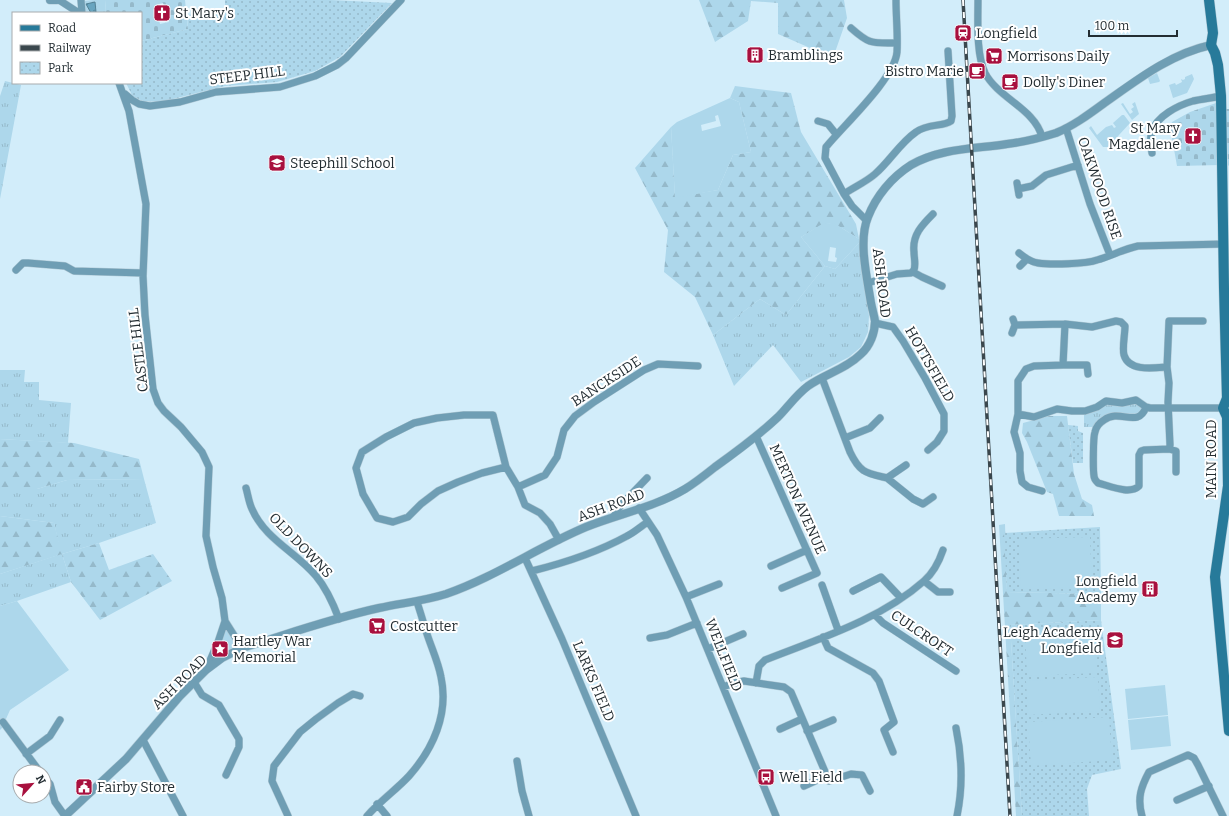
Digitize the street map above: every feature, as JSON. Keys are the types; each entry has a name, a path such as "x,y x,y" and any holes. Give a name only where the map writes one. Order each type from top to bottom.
{"main road":[{"name":"MAIN ROAD","path":"1208,0 1213,33 1211,45 1216,53 1218,64 1226,187 1224,244 1227,398 1223,408 1227,417 1228,486 1215,577 1229,731"}],"street":[{"path":"50,0 58,0 78,12"},
{"path":"80,12 81,0"},
{"name":"STEEP HILL","path":"139,104 150,106 168,104 216,92 280,87 315,76 337,65 346,58 401,0"},
{"path":"866,220 852,206 844,194 825,158 826,147 888,76 894,65 897,53 896,0"},
{"path":"978,0 980,55 985,72 994,85 1036,124 1042,137"},
{"path":"851,28 864,40 874,43 897,43"},
{"name":"ASH ROAD","path":"65,816 126,759 180,696 206,670 226,656 242,648 339,619 379,608 417,602 446,594 526,558 583,528 684,490 756,436 779,416 797,395 809,385 850,364 863,353 872,339 875,323 868,283 864,235 866,220 885,188 901,173 919,161 951,151 1009,144 1042,137 1066,128 1085,117 1153,70 1193,50 1211,45"},
{"path":"844,194 874,175 904,142 917,131 929,125 946,124 951,121 952,116 948,51"},
{"name":"CASTLE HILL","path":"119,84 129,111 146,204 143,273 145,315 153,389 158,403 202,452 209,467 206,536 222,598 225,621 242,648"},
{"path":"123,92 139,104 129,111"},
{"path":"1152,153 1150,144 1152,130 1166,114 1184,104 1193,101 1221,96"},
{"path":"818,121 828,124 836,134"},
{"name":"OAKWOOD RISE","path":"1066,128 1090,204 1110,256"},
{"path":"1018,189 1032,186 1046,175 1078,165"},
{"path":"913,272 916,266 914,248 915,238 919,229 932,219"},
{"path":"1019,253 1027,259 1038,263 1085,263 1097,261 1128,248 1140,246 1224,244"},
{"path":"1020,266 1027,259"},
{"path":"16,270 23,263 28,263 65,266 74,271 143,273"},
{"path":"868,283 897,274 913,272 922,278 942,286"},
{"path":"1012,333 1014,322 1065,324 1092,328 1116,321 1121,322 1125,326 1124,355 1128,362 1135,367 1167,367"},
{"path":"1169,449 1169,383 1167,367 1169,321 1203,321"},
{"name":"HOTTSFIELD","path":"875,323 893,327 925,378 944,414 944,431 937,442 928,450"},
{"path":"1063,364 1065,324"},
{"name":"BANCKSIDE","path":"518,487 545,475 556,457 564,430 575,416 594,402 644,370 658,364 698,366"},
{"path":"1042,491 1028,487 1022,482 1020,471 1020,453 1014,432 1018,414 1018,381 1026,369 1034,366 1063,364 1087,365 1088,374"},
{"path":"822,378 856,463 866,472 887,478 913,499 923,504 933,497"},
{"path":"1018,414 1035,416 1057,409 1085,411 1106,401 1119,403 1136,400 1146,407 1223,408"},
{"path":"1146,407 1144,414 1140,417 1133,418 1114,416 1105,419 1099,424 1094,436 1094,477 1098,483 1129,490 1136,489 1139,486 1139,455 1141,451 1144,450 1169,449 1176,451 1176,472"},
{"path":"506,467 482,473 438,491 421,504 408,517 393,522 377,518 363,494 356,468 362,452 386,437 414,423 437,418 464,415 493,415 506,467 518,487 525,505 540,513 550,524 559,540"},
{"path":"845,438 870,428 880,418"},
{"name":"MERTON AVENUE","path":"756,436 817,573 782,588"},
{"path":"887,478 906,465"},
{"path":"614,516 621,505 647,478"},
{"name":"OLD DOWNS","path":"246,488 252,509 263,527 277,542 315,575 329,595 339,619"},
{"name":"WELLFIELD","path":"639,508 657,534 686,597 776,816"},
{"path":"532,571 569,560 610,544 628,536 648,522"},
{"path":"771,566 806,550"},
{"path":"756,684 759,666 765,660 875,615 901,598 924,581 936,566 943,550"},
{"name":"LARKS FIELD","path":"526,558 562,639 634,816"},
{"path":"853,591 881,577 901,598"},
{"path":"924,581 938,592 950,592"},
{"path":"686,597 719,584"},
{"path":"822,585 838,630"},
{"path":"367,816 377,804 408,776 424,757 435,737 440,719 443,699 442,679 438,662 417,602"},
{"name":"CULCROFT","path":"875,615 883,623 956,671"},
{"name":"CASTLE HILL","path":"206,670 225,621"},
{"path":"650,638 667,636 697,623"},
{"path":"708,648 743,634"},
{"path":"823,637 828,648 873,673 879,681 894,722 884,730 893,752"},
{"path":"723,687 744,681 784,687 791,692 829,781 851,774 862,774 870,791"},
{"path":"194,682 202,695 219,705 239,739 239,747 226,775"},
{"path":"288,816 272,781 274,766 305,727 338,702 354,694 360,696"},
{"path":"780,729 802,719"},
{"path":"26,754 50,736 60,720"},
{"path":"808,731 833,720"},
{"path":"4,722 34,764"},
{"path":"956,728 961,756 960,799 957,816"},
{"path":"143,740 183,816"},
{"path":"1142,816 1140,791 1149,772 1188,755 1194,758 1223,816"},
{"path":"517,761 522,791 529,816"},
{"path":"804,786 826,776"},
{"path":"1177,800 1209,786"},
{"path":"52,791 55,802 65,816"},
{"path":"377,804 387,816"}],"green space":[{"path":"105,0 106,12 86,12 83,1"},
{"path":"105,0 185,0 188,29 142,41 142,12 106,12","holes":["163,3 169,22 160,24 155,5"]},
{"path":"225,0 330,0 392,3 340,57 315,71 277,82 225,86 161,102 143,101 133,97 126,84 142,84 142,41 188,29 187,15 225,12"},
{"path":"699,0 844,0 847,18 833,58 778,34 778,3 751,1 748,21 715,42"},
{"path":"1157,73 1160,81 1150,84 1148,78"},
{"path":"1192,74 1194,79 1187,93 1173,98 1169,85 1175,83 1176,85 1182,82 1181,79 1183,80 1185,77"},
{"path":"5,81 12,84 21,85 0,199 0,96"},
{"path":"735,86 791,93 801,132 856,224 859,239 842,228 830,224 825,224 801,237 825,266 786,315 760,299 713,335 695,297 664,272 668,230 635,168 671,127 675,197 718,190 733,155 751,152 739,102 730,98"},
{"path":"730,98 739,102 751,152 733,155 718,190 675,198 671,127 677,122","holes":["718,115 721,126 702,131 701,125 716,121 715,116"]},
{"path":"1135,102 1139,114 1132,120 1121,104 1123,103 1130,114 1133,112 1131,109 1134,107 1132,104"},
{"path":"1219,102 1220,165 1177,166 1170,127 1172,122 1190,112"},
{"path":"1226,109 1229,109 1228,166"},
{"path":"1124,115 1130,123 1108,147 1103,147 1089,128 1091,126 1097,135 1106,127 1112,125 1114,128 1116,127 1113,123"},
{"path":"834,223 859,239 859,243 835,269 825,266 801,237 822,224","holes":["830,247 836,248 836,262 828,261"]},
{"path":"859,243 869,316 868,332 861,347 849,357 801,382 773,345 734,386 713,335 760,299 786,315 825,266 835,269"},
{"path":"0,370 25,370 24,382 39,382 39,400 71,403 68,443 0,439"},
{"path":"1135,402 1143,409 1139,415 1119,414 1095,427 1084,427 1084,412 1105,404"},
{"path":"1049,416 1067,416 1074,474 1082,499 1092,505 1094,516 1059,516 1053,494 1047,492 1022,433 1023,423"},
{"path":"1068,425 1078,426 1078,431 1083,433 1083,463 1073,463"},
{"path":"0,439 74,443 139,459 144,479 67,480 37,489 0,489"},
{"path":"144,479 156,523 62,554 71,582 0,606 0,574 61,554 54,523 0,516 0,489 37,489 67,480"},
{"path":"0,516 54,523 62,554 0,574"},
{"path":"1005,524 1007,592 1101,594 1101,620 1010,625 1022,816 1016,816 999,525"},
{"path":"1100,527 1101,594 1007,592 1004,533"},
{"path":"1090,537 1092,587 1021,589 1019,539"},
{"path":"99,543 109,570 153,554 172,581 100,620 71,582 62,554"},
{"path":"17,601 69,670 10,710 0,730 0,606"},
{"path":"1101,620 1121,769 1092,775 1087,789 1089,816 1022,816 1010,625"},
{"path":"1095,627 1097,673 1027,676 1025,630"},
{"path":"225,629 237,644 236,646 212,659"},
{"path":"1098,677 1100,711 1028,715 1026,681"},
{"path":"1165,685 1168,715 1128,719 1125,689"},
{"path":"1168,716 1171,746 1131,750 1128,720"},
{"path":"1109,717 1112,760 1031,766 1028,722"}],"water":[{"path":"95,2 96,12 90,12 86,4"}],"railway":[{"path":"963,0 1010,816"}],"place":[{"name":"St Mary's","path":"162,13"},
{"name":"Longfield","path":"963,33"},
{"name":"Bramblings","path":"755,55"},
{"name":"Morrisons Daily","path":"994,56"},
{"name":"Bistro Marie","path":"977,71"},
{"name":"Dolly's Diner","path":"1010,82"},
{"name":"St Mary Magdalene","path":"1193,136"},
{"name":"Steephill School","path":"277,163"},
{"name":"Longfield Academy","path":"1150,589"},
{"name":"Costcutter","path":"377,626"},
{"name":"Leigh Academy Longfield","path":"1115,640"},
{"name":"Hartley War Memorial","path":"220,649"},
{"name":"Well Field","path":"766,777"},
{"name":"Fairby Store","path":"84,787"}]}
